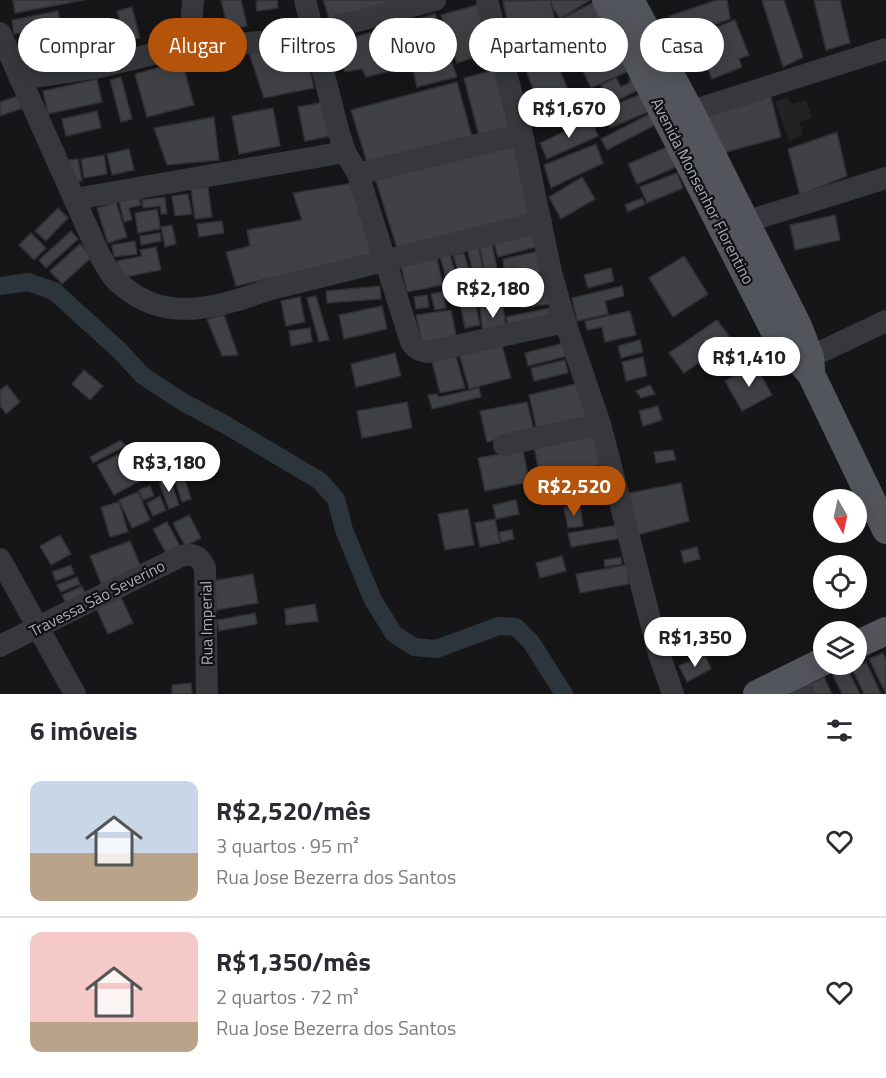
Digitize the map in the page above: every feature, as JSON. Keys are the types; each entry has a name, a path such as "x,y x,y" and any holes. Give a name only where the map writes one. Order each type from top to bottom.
{"main road":[{"name":"Avenida Monsenhor Florentino","path":"606,0 679,115"},
{"name":"Avenida Monsenhor Florentino","path":"630,0 679,115 734,227 777,336 811,365 886,530"},
{"path":"867,640 886,631"},
{"path":"757,694 800,684 813,672"}],"street":[{"path":"192,18 193,0"},
{"path":"304,0 309,18"},
{"path":"357,21 435,0"},
{"path":"487,0 522,134 565,322 600,424 659,654 673,694"},
{"path":"0,33 99,254 115,280 138,297 163,307 195,310 232,302 271,289 541,222"},
{"path":"679,115 886,49"},
{"path":"20,79 99,68 148,56"},
{"path":"324,72 345,152 358,174 411,342 422,352 565,322"},
{"path":"358,174 522,134"},
{"path":"75,199 345,152"},
{"path":"734,227 886,178"},
{"path":"811,365 886,321"},
{"path":"504,445 600,424"},
{"name":"Travessa São Severino","path":"0,646 181,556 196,555"},
{"name":"Rua Imperial","path":"196,555 205,568 207,694"},
{"path":"0,559 75,694"}],"shaded area":[{"path":"787,98 792,104 806,100 812,118 799,122 803,135 789,141 775,102"}],"building":[{"path":"13,0 84,0 15,13"},
{"path":"221,0 241,0 245,18 225,18"},
{"path":"277,0 278,8 257,11 256,1"},
{"path":"323,0 400,0 348,18 329,18"},
{"path":"550,0 554,18 507,18 503,1"},
{"path":"551,0 590,0 562,18 551,5"},
{"path":"717,0 727,0 730,19 724,21 724,18 670,18 669,16"},
{"path":"762,0 784,0 803,57 783,67"},
{"path":"814,0 840,0 850,43 826,50"},
{"path":"592,3 603,18 563,18"},
{"path":"477,5 481,18 469,18 469,59 457,63 457,18 442,18 441,15"},
{"path":"132,7 135,18 119,18 117,11"},
{"path":"58,11 60,18 22,18"},
{"path":"435,14 436,18 421,18"},
{"path":"18,19 18,33 14,34 12,20"},
{"path":"735,20 749,55 739,59 742,67 712,79 709,72 724,72 724,24"},
{"path":"136,22 140,38 136,39"},
{"path":"369,33 369,72 387,72 366,77 362,69 357,70 357,36"},
{"path":"259,51 259,72 310,72 314,88 264,98 249,53"},
{"path":"148,70 185,72 194,105 147,117 135,74"},
{"path":"413,72 455,72 457,77 417,87"},
{"path":"495,72 509,128 479,136 464,78"},
{"path":"527,72 561,72 568,90 538,102"},
{"path":"583,72 627,72 591,88"},
{"path":"630,74 638,90 603,108 598,97 605,94 601,85 616,77 621,87 629,83"},
{"path":"121,77 132,119 121,122 110,80"},
{"path":"97,79 102,102 48,114 43,91"},
{"path":"457,82 472,137 368,166 351,110"},
{"path":"770,93 781,137 719,154 702,118"},
{"path":"572,94 578,105 547,121 542,108"},
{"path":"641,94 648,112 610,128 602,110"},
{"path":"18,96 23,108 0,116 0,102"},
{"path":"324,102 331,136 305,141 298,107"},
{"path":"273,108 280,146 239,154 232,116"},
{"path":"97,111 101,128 66,136 62,119"},
{"path":"653,112 659,123 607,150 601,139"},
{"path":"214,117 219,160 167,165 154,128"},
{"path":"591,119 598,136 547,159 540,143"},
{"path":"837,132 847,176 800,195 788,149"},
{"path":"514,144 529,215 397,248 375,178"},
{"path":"596,144 603,163 551,188 544,165"},
{"path":"667,147 676,167 637,184 628,164"},
{"path":"129,149 134,170 112,175 107,154"},
{"path":"104,155 107,174 84,178 81,159"},
{"path":"78,159 82,181 74,182 69,160"},
{"path":"677,173 683,188 647,203 640,187"},
{"path":"582,177 595,199 561,219 549,197"},
{"path":"353,183 372,255 236,286 226,252 250,246 247,230 302,220 293,193"},
{"path":"208,187 212,217 195,219 191,189"},
{"path":"188,194 192,214 175,216 172,196"},
{"path":"139,197 141,205 129,208 132,220 124,222 119,201"},
{"path":"165,197 167,214 161,214 160,206 143,208 142,200"},
{"path":"642,198 645,204 628,212 625,205"},
{"path":"116,202 127,237 108,243 97,208"},
{"path":"58,208 68,218 46,241 35,231"},
{"path":"157,209 159,229 138,233 135,213"},
{"path":"835,215 840,240 795,250 790,225"},
{"path":"222,221 224,233 199,237 197,224"},
{"path":"172,225 176,244 165,247 161,227"},
{"path":"535,229 540,246 498,257 493,240"},
{"path":"71,231 78,239 46,268 39,260"},
{"path":"31,233 46,248 34,260 19,245"},
{"path":"160,233 161,241 141,245 140,236"},
{"path":"491,239 498,274 486,278 479,243"},
{"path":"135,241 137,254 114,257 112,245"},
{"path":"80,244 92,257 62,284 50,271"},
{"path":"478,246 484,276 474,279 467,247"},
{"path":"156,247 161,270 120,278 117,261 142,256 140,250"},
{"path":"449,251 458,282 448,285 439,253"},
{"path":"539,251 543,273 512,276 513,267 504,270 503,259"},
{"path":"464,253 472,280 462,282 453,255"},
{"path":"436,254 443,285 407,292 400,262"},
{"path":"684,256 708,294 673,317 649,278"},
{"path":"611,268 614,281 588,288 584,275"},
{"path":"545,275 550,304 520,308 516,279"},
{"path":"498,277 503,299 489,302 484,280"},
{"path":"380,286 381,299 327,303 326,291"},
{"path":"622,286 624,296 605,301 608,314 577,321 572,298"},
{"path":"459,288 461,295 444,298 446,308 435,310 431,294"},
{"path":"427,295 429,307 416,309 414,297"},
{"path":"474,295 480,325 465,328 459,298"},
{"path":"316,296 329,340 319,342 307,298"},
{"path":"300,297 305,322 286,326 281,301"},
{"path":"503,304 506,331 483,334 480,307"},
{"path":"382,306 387,329 344,339 339,315"},
{"path":"550,308 552,320 509,329 506,317"},
{"path":"451,310 457,340 423,347 416,315"},
{"path":"630,311 636,335 605,342 602,327 587,330 585,321"},
{"path":"224,315 238,355 222,356 207,319"},
{"path":"717,320 732,340 684,373 669,353"},
{"path":"310,328 312,342 291,346 289,331"},
{"path":"640,340 643,352 621,358 618,346"},
{"path":"501,342 511,378 469,389 459,353"},
{"path":"564,343 567,356 528,366 525,353"},
{"path":"395,353 401,376 356,387 351,364"},
{"path":"455,353 465,388 440,393 431,358"},
{"path":"643,357 647,376 626,381 622,362"},
{"path":"565,360 568,373 534,381 531,368"},
{"path":"755,364 772,395 742,411 725,381"},
{"path":"84,370 103,386 90,400 72,384"},
{"path":"576,384 588,418 537,430 529,395"},
{"path":"7,385 20,402 6,414 0,406 0,390"},
{"path":"650,385 655,394 641,398 636,391"},
{"path":"479,388 481,397 432,409 428,395 437,394 439,397"},
{"path":"407,402 412,428 362,438 357,411"},
{"path":"527,402 534,430 487,442 480,411"},
{"path":"658,406 662,420 643,426 639,411"},
{"path":"596,434 602,465 540,477 534,447"},
{"path":"121,440 125,446 93,463 90,457"},
{"path":"127,450 145,478 114,495 97,465"},
{"path":"523,450 529,482 485,491 478,458"},
{"path":"673,450 676,460 656,463 654,452"},
{"path":"182,470 191,499 182,502 173,474"},
{"path":"170,478 179,505 169,509 159,482"},
{"path":"607,483 610,495 573,503 571,491"},
{"path":"681,483 689,521 637,535 629,493"},
{"path":"150,486 154,496 143,500 139,490"},
{"path":"138,492 150,520 132,528 119,500"},
{"path":"160,496 166,510 153,516 147,503"},
{"path":"516,500 519,514 496,519 493,505"},
{"path":"119,502 128,532 110,537 101,507"},
{"path":"580,506 583,526 568,528 564,508"},
{"path":"468,509 474,545 445,550 438,514"},
{"path":"189,515 201,538 185,546 173,523"},
{"path":"495,519 500,543 480,547 475,523"},
{"path":"167,522 181,548 167,555 153,529"},
{"path":"618,525 622,538 571,547 568,533"},
{"path":"512,530 514,539 501,542 499,532"},
{"path":"60,535 71,554 51,565 40,546"},
{"path":"130,541 143,572 103,588 90,556"},
{"path":"697,547 700,559 684,563 681,551"},
{"path":"562,556 566,571 540,578 536,563"},
{"path":"621,557 622,564 605,567 604,560"},
{"path":"71,565 74,574 56,581 52,572"},
{"path":"626,565 629,584 580,593 576,574"},
{"path":"253,574 258,603 217,610 212,581"},
{"path":"77,577 80,584 61,592 57,585"},
{"path":"82,586 86,596 67,604 62,595"},
{"path":"121,597 133,623 108,634 96,608"},
{"path":"315,604 318,621 286,625 285,609"},
{"path":"255,613 257,624 219,631 217,620"},
{"path":"883,653 886,660 886,694 869,659"},
{"path":"705,655 711,669 687,682 679,666"},
{"path":"867,664 881,694 864,694 855,675 867,675"},
{"path":"833,675 850,675 860,694 842,694"},
{"path":"824,677 832,694 815,694 810,684"},
{"path":"191,683 192,694 172,694 172,685"}],"waterway":[{"path":"0,286 28,282 54,291 120,351 143,376 183,402 320,481 336,499 344,530 373,600 394,634 414,647 436,649 499,626 516,627 531,642 564,694"}]}
